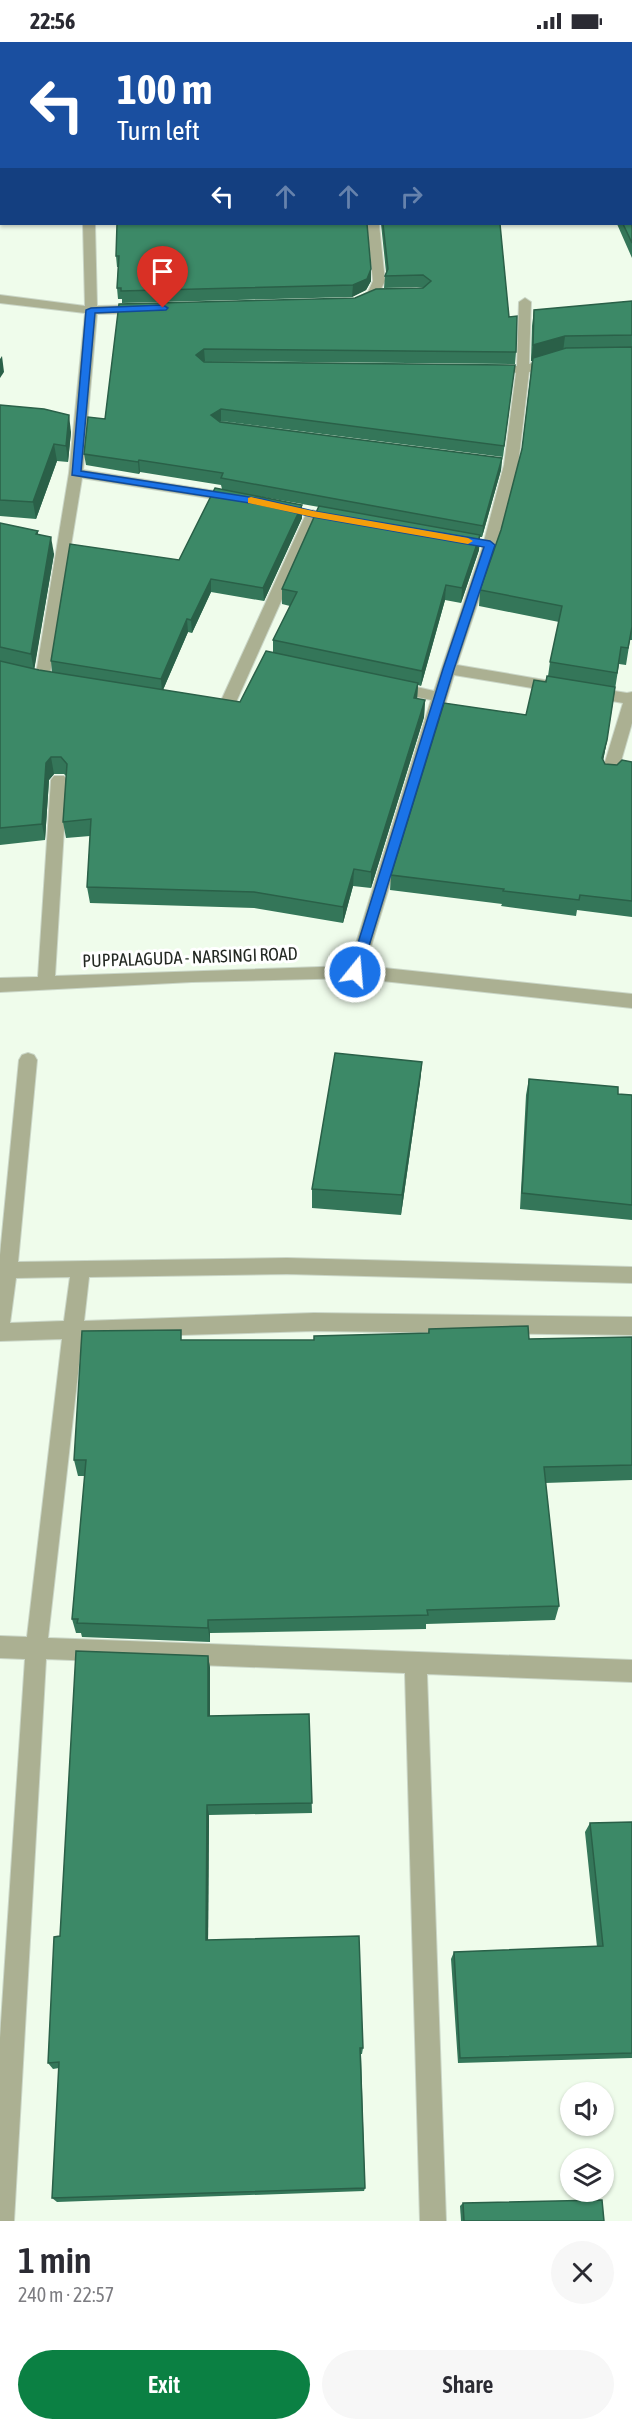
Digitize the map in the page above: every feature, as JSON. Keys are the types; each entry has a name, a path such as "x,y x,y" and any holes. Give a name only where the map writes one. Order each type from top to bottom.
{"street":[{"path":"42,679 58,545 76,473 73,425 91,310 90,225"},
{"path":"343,303 355,303 378,294 379,280 373,225"},
{"path":"0,299 91,310 151,309"},
{"path":"355,972 440,697 505,464 523,369 525,302"},
{"path":"500,369 523,369 563,358 574,358"},
{"path":"76,473 250,500"},
{"path":"191,703 225,709 255,658 313,514"},
{"path":"448,669 632,698 609,775"},
{"path":"384,685 440,697"},
{"path":"46,981 59,780"},
{"name":"PUPPALAGUDA - NARSINGI ROAD","path":"0,985 46,981 355,972 632,1001"},
{"path":"0,1326 4,1270 28,1060"},
{"path":"4,1270 287,1266 632,1275"},
{"path":"2,2221 4,2098 36,1649 71,1329 80,1269"},
{"path":"0,1332 314,1322 632,1326"},
{"path":"0,1647 632,1671"},
{"path":"416,1664 433,2221"}],"building":[{"path":"117,225 367,225 371,269 367,279 353,285 121,291 121,288 117,288 119,256 116,256"},
{"path":"383,225 500,225 509,317 517,316 516,352 204,349 196,355 204,362 515,365 504,446 221,409 211,415 220,422 502,458 483,526 221,478 223,473 84,454 88,417 105,419 119,304 355,298 376,289 423,288 431,281 423,275 385,276 388,269"},
{"path":"623,225 632,225 632,243"},
{"path":"632,301 632,335 565,336 533,345 534,310"},
{"path":"632,347 632,627 628,648 621,647 617,673 550,662 562,606 480,590 501,530 522,449 533,358 566,348"},
{"path":"0,405 44,409 69,415 66,446 54,444 33,502 0,500"},
{"path":"215,488 302,505 263,588 211,579 191,620 187,619 161,679 51,661 70,544 179,560"},
{"path":"319,506 480,535 462,588 446,585 422,671 273,640 297,592 282,589"},
{"path":"0,523 38,531 36,534 51,537 31,654 0,647"},
{"path":"266,651 418,683 414,698 425,700 371,872 354,869 343,907 254,892 87,887 91,819 63,822 67,764 61,757 51,757 46,763 42,824 0,828 0,661 39,670 240,702"},
{"path":"547,676 615,687 602,758 605,764 617,765 622,760 632,762 632,901 580,895 579,900 391,875 444,703 526,715 534,680 546,682"},
{"path":"335,1053 422,1062 402,1195 312,1189"},
{"path":"529,1079 618,1087 618,1094 632,1095 632,1205 522,1193"},
{"path":"528,1326 529,1339 632,1337 632,1465 544,1467 559,1606 427,1610 428,1615 208,1620 208,1628 77,1623 78,1619 72,1619 86,1460 74,1460 82,1331 181,1330 181,1340 314,1340 314,1336 429,1333 429,1329"},
{"path":"76,1651 208,1656 208,1716 309,1714 312,1803 207,1805 206,1940 359,1936 365,2188 52,2198 59,2062 48,2063 54,1937 60,1936"},
{"path":"632,1822 632,2053 460,2058 454,1952 603,1946 590,1823"},
{"path":"602,2202 604,2221 464,2221 463,2203"}],"slow traffic":[{"path":"251,501 468,541"}],"route":[{"path":"163,308 91,310 76,473 262,502 313,514 490,545 448,669 355,972"}]}
